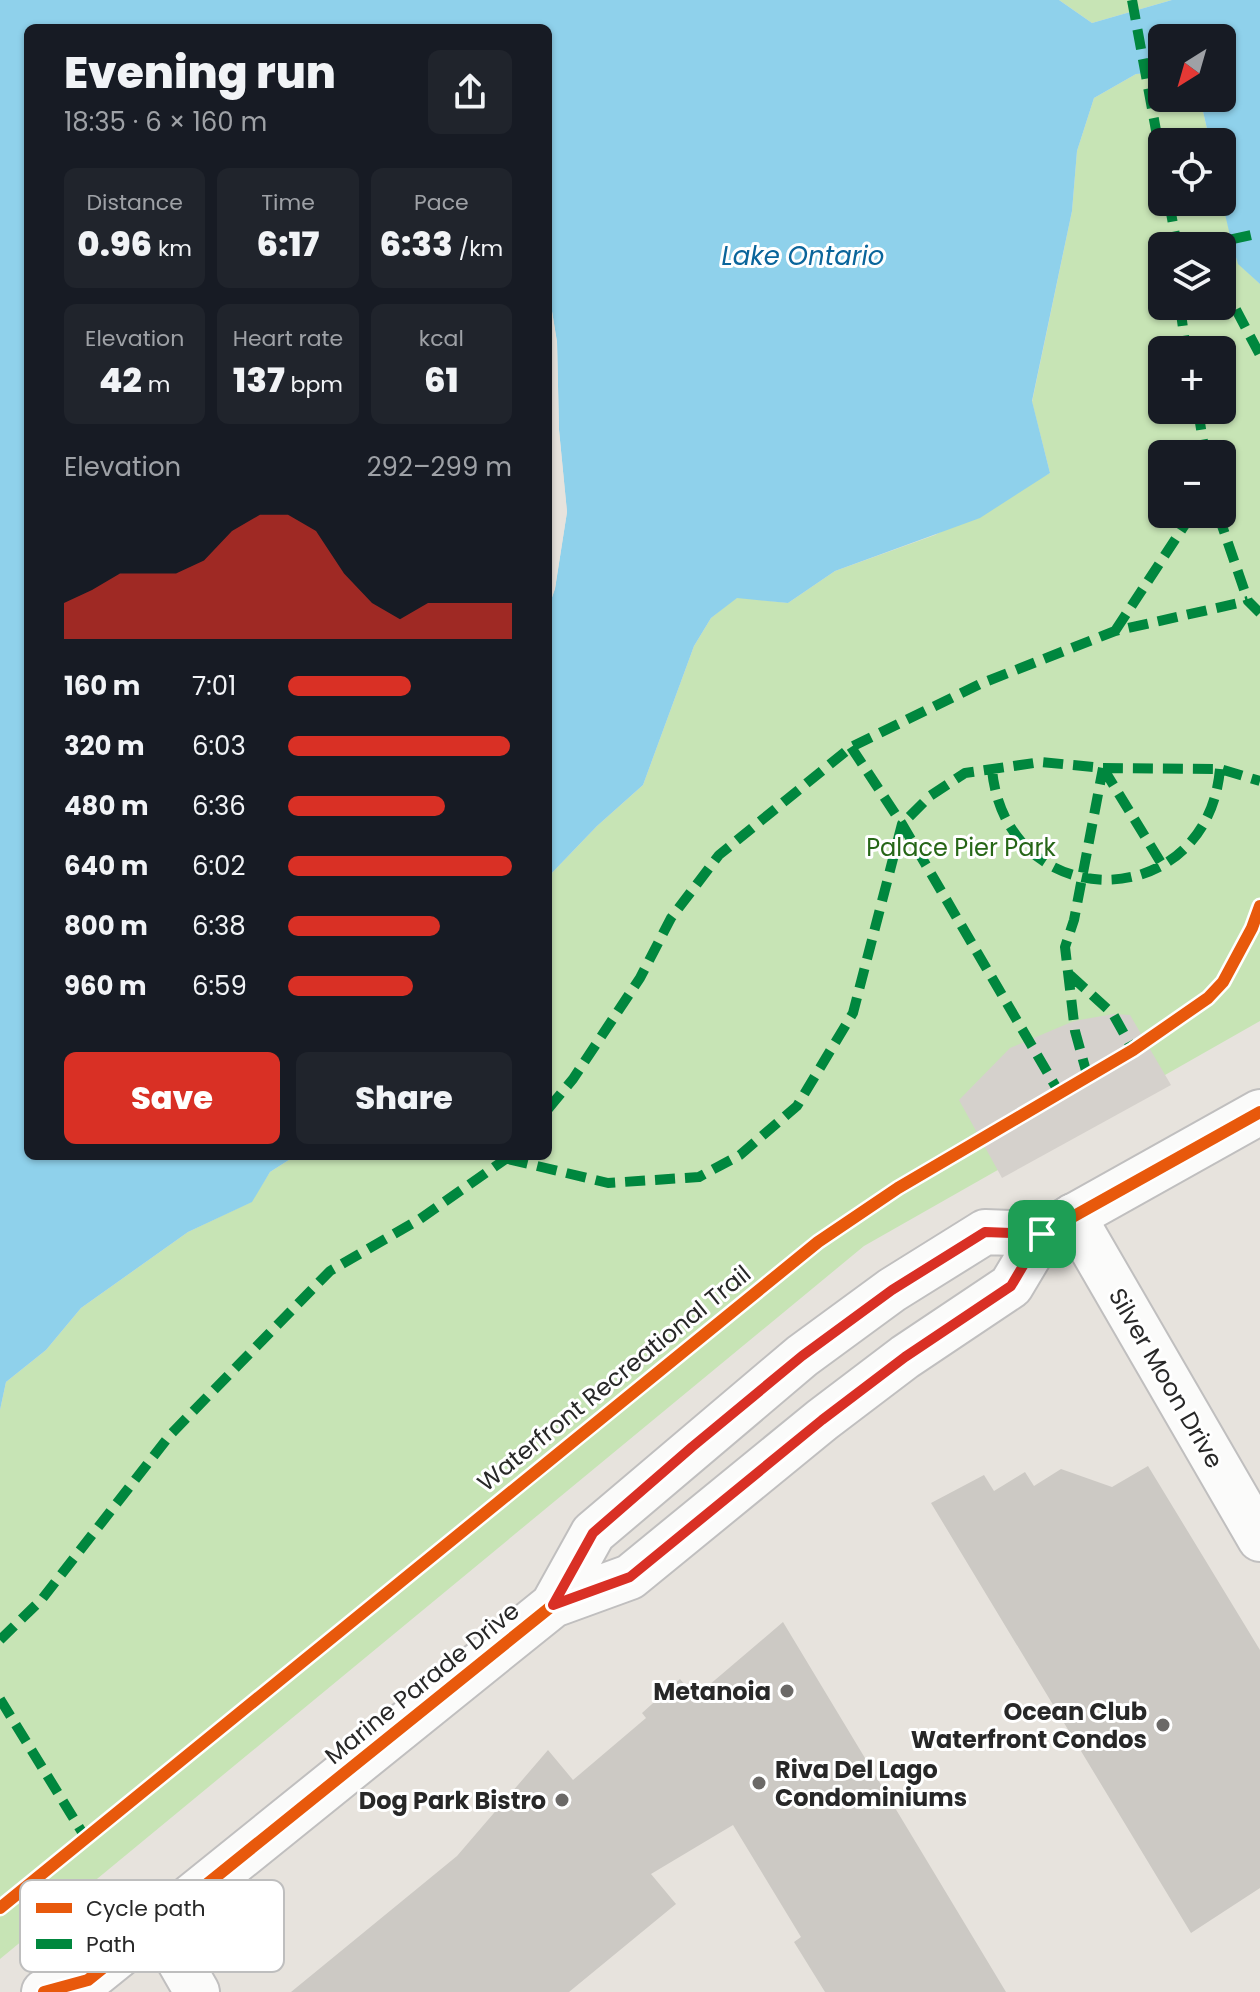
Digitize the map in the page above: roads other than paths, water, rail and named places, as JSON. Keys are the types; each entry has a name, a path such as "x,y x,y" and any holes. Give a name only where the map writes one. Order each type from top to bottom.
{"street":[{"path":"1057,1225 1260,1112"},
{"name":"Silver Moon Drive","path":"1057,1225 1260,1539"},
{"name":"Marine Parade Drive","path":"553,1605 593,1533 802,1356 892,1290 985,1232 1057,1225"},
{"name":"Marine Parade Drive","path":"212,1880 553,1605 630,1577 822,1420 905,1357 1011,1286 1057,1225"},
{"name":"Marine Parade Drive","path":"44,1992 85,1986 101,1972"},
{"path":"186,1972 197,1992"}],"water":[{"name":"Lake Ontario","path":"0,0 1059,0 1092,23 1172,0 1260,0 1260,284 1238,264 1236,232 1229,232 1225,216 1236,216 1236,128 1207,128 1203,112 1236,112 1236,24 1148,24 1148,73 1136,74 1094,98 1077,151 1072,211 1032,401 1050,473 980,518 835,571 788,603 737,598 711,618 694,646 643,785 597,826 552,873 552,597 567,512 559,430 557,342 552,311 552,24 24,24 24,1160 289,1160 270,1172 252,1202 188,1232 81,1308 46,1350 6,1382 0,1410"}],"place":[{"name":"Metanoia","path":"787,1691"},
{"name":"Ocean Club Waterfront Condos","path":"1163,1725"},
{"name":"Riva Del Lago Condominiums","path":"759,1783"},
{"name":"Dog Park Bistro","path":"562,1800"}],"park label":[{"name":"Palace Pier Park","path":"961,847"}]}
